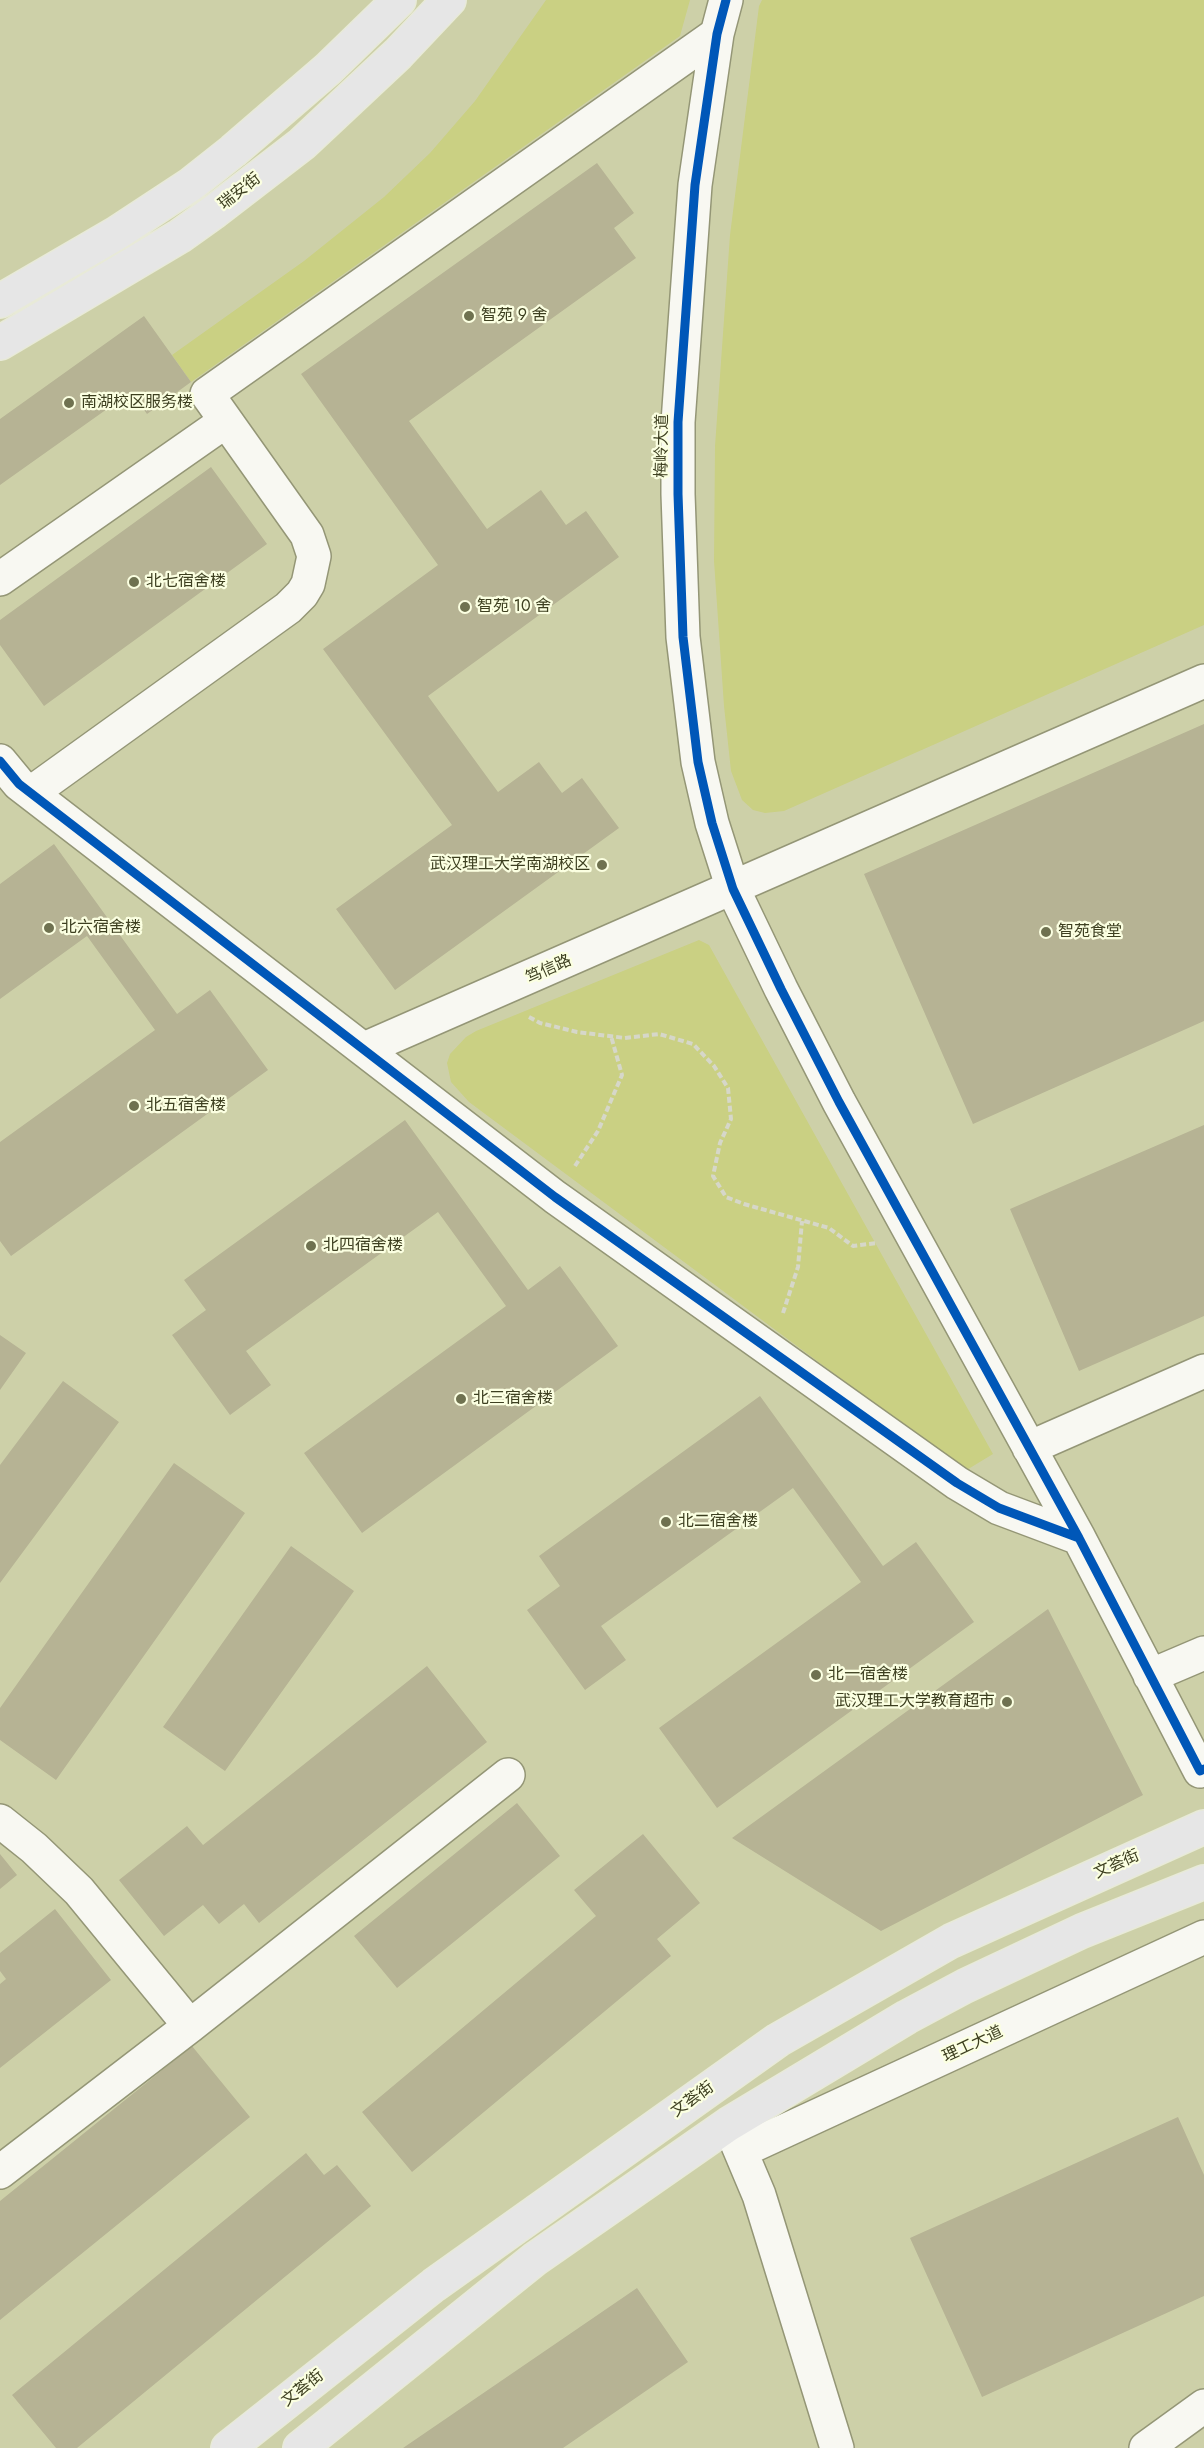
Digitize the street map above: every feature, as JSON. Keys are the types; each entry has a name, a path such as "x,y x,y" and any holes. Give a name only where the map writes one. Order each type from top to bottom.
{"main road":[{"path":"0,301 117,233 190,185 328,69 399,0"},
{"name":"瑞安街","path":"0,343 180,236 223,205 302,144 398,54 449,0"},
{"name":"文荟街","path":"228,2448 435,2285 778,2040 951,1941 1204,1827"},
{"path":"300,2448 535,2259 735,2137 907,2017 965,1986 1083,1931 1204,1882"}],"street":[{"name":"梅岭大道","path":"726,0 717,34 705,109 691,228 678,422 683,637 696,752 712,823 733,889 839,1102 1079,1538 1150,1676 1202,1770"},
{"path":"31,793 288,608 308,584 314,556 307,535 207,394 717,34"},
{"path":"0,579 226,421"},
{"name":"笃信路","path":"364,1049 1204,681"},
{"path":"0,761 19,784 555,1197 957,1483 999,1508 1079,1538"},
{"path":"1029,1449 1204,1371"},
{"path":"1150,1676 1204,1653"},
{"path":"0,2172 190,2026 508,1775"},
{"path":"0,1821 34,1848 79,1891 190,2026"},
{"name":"理工大道","path":"735,2137 1204,1937"},
{"path":"735,2137 759,2195 837,2448"},
{"path":"1146,2448 1204,2406"}],"path":[{"path":"488,996 540,1023 578,1032 625,1038 659,1034 693,1044 714,1066 728,1088 731,1119 720,1143 713,1176 726,1197 829,1228 854,1246 886,1241 910,1230"},
{"path":"555,1197 598,1131 616,1093 622,1075 611,1036"},
{"path":"770,1351 798,1267 802,1221"}],"green space":[{"path":"546,0 690,0 680,36 191,382 172,355 304,261 384,197 430,153 475,101"},
{"path":"762,0 1204,0 1204,625 784,811 765,813 753,810 742,800 731,771 714,561 715,446 730,235 759,6"},
{"path":"699,940 709,945 993,1454 965,1471 469,1102 451,1082 447,1063 450,1054 466,1037 476,1031"}],"building":[{"path":"597,163 634,213 614,228 636,258 409,421 487,529 541,490 566,525 586,511 619,557 428,696 498,792 539,762 562,793 582,778 619,828 395,990 336,909 452,825 323,649 438,565 301,374"},
{"name":"南湖校区服务楼","path":"144,316 191,382 147,414 131,392 0,485 0,419"},
{"name":"北七宿舍楼","path":"211,467 267,544 44,706 0,645 0,620"},
{"name":"智苑食堂","path":"1204,724 1204,1021 973,1124 864,874"},
{"name":"北五宿舍楼","path":"54,844 177,1014 210,990 268,1070 11,1256 0,1241 0,1142 155,1030 87,936 0,999 0,884"},
{"path":"405,1120 528,1290 560,1266 618,1346 362,1533 304,1453 506,1306 438,1212 246,1351 271,1385 230,1415 172,1335 206,1310 184,1280"},
{"path":"1204,1125 1204,1316 1079,1371 1010,1209"},
{"path":"0,1335 26,1353 0,1390"},
{"path":"63,1381 119,1422 0,1583 0,1465"},
{"path":"760,1396 883,1566 916,1542 974,1622 717,1808 659,1728 861,1582 793,1488 601,1626 626,1660 585,1690 527,1610 560,1586 539,1556"},
{"path":"174,1463 245,1513 56,1780 0,1740 0,1708"},
{"path":"291,1546 354,1591 225,1771 163,1727"},
{"name":"武汉理工大学教育超市","path":"1048,1609 1143,1795 881,1931 732,1838"},
{"path":"427,1666 487,1742 259,1923 244,1904 219,1924 203,1905 164,1936 119,1880 187,1826 203,1845"},
{"path":"517,1803 560,1856 397,1988 354,1936"},
{"path":"643,1834 700,1903 657,1939 671,1956 412,2172 362,2112 596,1916 574,1890"},
{"path":"0,1854 17,1875 0,1889"},
{"path":"55,1909 111,1980 0,2068 0,1984 6,1979 0,1971 0,1953"},
{"path":"192,2046 250,2117 0,2320 0,2201"},
{"path":"1178,2117 1204,2175 1204,2296 982,2397 910,2238"},
{"path":"306,2153 324,2175 337,2165 371,2206 77,2448 56,2448 12,2395"},
{"path":"637,2288 688,2362 563,2448 403,2448"}],"cycle path":[{"path":"726,0 717,34 695,185 678,422 683,637 698,762 712,823 733,889 839,1102 1079,1538 1200,1771 1204,1769"},
{"path":"0,761 19,784 555,1197 957,1483 999,1508 1079,1538"}],"place":[{"name":"智苑 9 舍","path":"469,316"},
{"name":"南湖校区服务楼","path":"69,403"},
{"name":"北七宿舍楼","path":"134,582"},
{"name":"智苑 10 舍","path":"465,607"},
{"name":"武汉理工大学南湖校区","path":"602,865"},
{"name":"北六宿舍楼","path":"49,928"},
{"name":"智苑食堂","path":"1046,932"},
{"name":"北五宿舍楼","path":"134,1106"},
{"name":"北四宿舍楼","path":"311,1246"},
{"name":"北三宿舍楼","path":"461,1399"},
{"name":"北二宿舍楼","path":"666,1522"},
{"name":"北一宿舍楼","path":"816,1675"},
{"name":"武汉理工大学教育超市","path":"1007,1702"}]}
